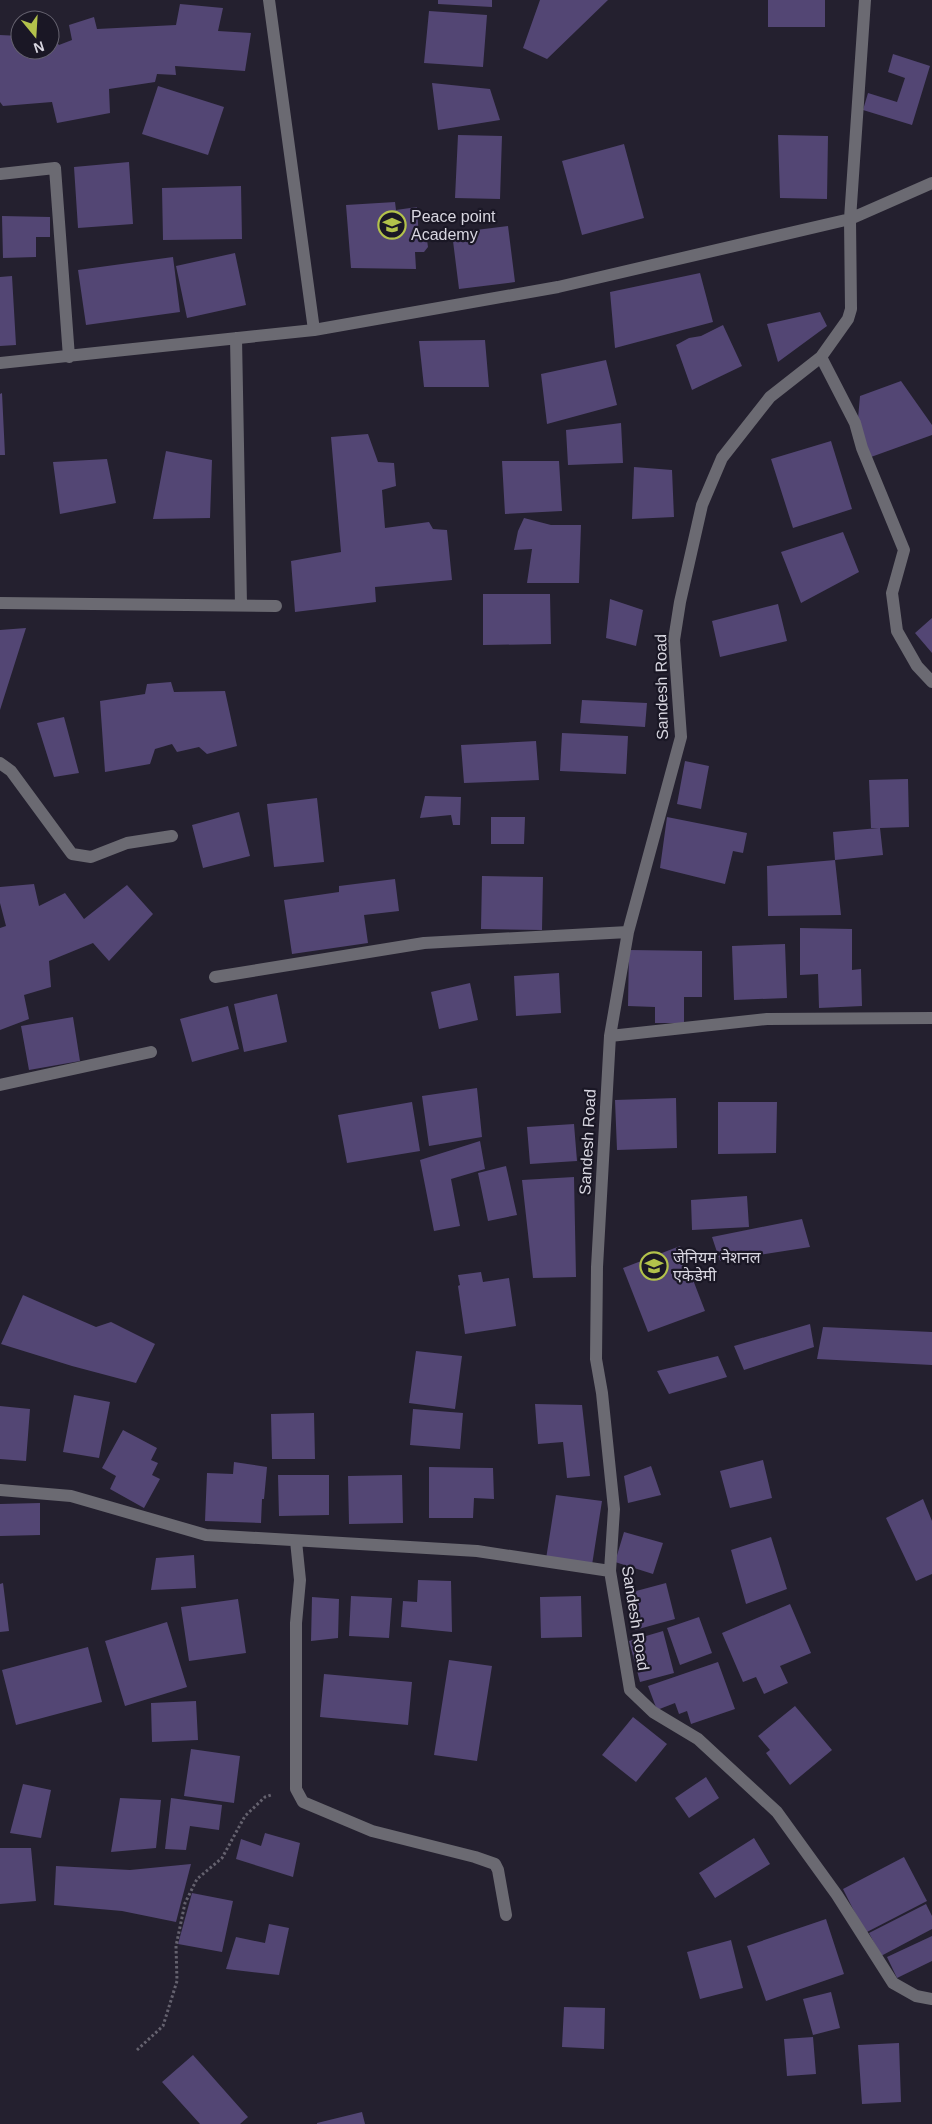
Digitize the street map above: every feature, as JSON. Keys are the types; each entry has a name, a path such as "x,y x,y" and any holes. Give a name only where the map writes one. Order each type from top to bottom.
{"street":[{"path":"269,0 314,330"},
{"name":"Sandesh Road","path":"865,0 850,219 851,309 848,319 821,357 770,397 722,458 702,505 680,602 674,640 681,737 628,932 610,1036 597,1267 596,1358 602,1393 614,1509 610,1571 630,1690 653,1712 698,1739 776,1812 837,1895 893,1983 916,1996 932,1999"},
{"path":"0,174 55,168 69,357"},
{"path":"0,363 314,330 558,287 850,219 932,183"},
{"path":"236,338 241,606"},
{"path":"821,357 855,423 862,448 904,550 892,593 897,631 917,666 932,682"},
{"path":"0,603 276,606"},
{"path":"0,763 11,771 72,854 92,858 127,843 172,836"},
{"path":"215,977 424,943 628,932"},
{"path":"610,1036 767,1019 932,1018"},
{"path":"0,1084 151,1052"},
{"path":"0,1490 71,1496 206,1535 477,1551 610,1571"},
{"path":"296,1541 300,1580 296,1623 296,1789 303,1802 372,1831 475,1857 495,1864 498,1870 506,1915"}],"path":[{"path":"137,2050 163,2026 176,1981 176,1946 186,1903 197,1879 222,1858 244,1816 265,1797 296,1789"}],"building":[{"path":"438,0 492,0 492,7 438,4"},
{"path":"540,0 608,0 547,59 523,48"},
{"path":"768,0 825,0 825,27 768,27"},
{"path":"180,4 223,8 218,31 251,33 245,71 175,66 176,75 157,74 155,82 109,89 110,113 57,123 52,102 3,106 0,102 0,35 10,36 10,60 60,60 60,45 72,40 69,25 94,17 97,29 176,25"},
{"path":"429,11 487,15 483,67 424,63"},
{"path":"893,54 930,66 912,125 863,110 868,93 897,102 905,78 888,72"},
{"path":"432,83 490,89 500,120 438,130"},
{"path":"158,86 224,107 208,155 142,134"},
{"path":"458,135 502,136 500,199 455,198"},
{"path":"778,135 828,136 827,199 780,198"},
{"path":"624,144 644,218 582,235 562,161"},
{"path":"129,162 133,224 78,228 74,167"},
{"path":"241,186 242,239 163,240 162,188"},
{"path":"395,202 396,210 417,207 419,239 427,240 428,247 424,252 415,252 416,269 351,268 346,205"},
{"path":"2,216 50,217 50,237 36,237 36,257 3,258"},
{"path":"508,226 515,282 459,289 452,233"},
{"path":"235,253 246,305 187,318 176,266"},
{"path":"173,257 180,312 86,325 78,270"},
{"path":"700,273 713,322 615,348 610,292"},
{"path":"12,276 16,345 0,346 0,277"},
{"path":"820,312 827,326 778,362 767,324"},
{"path":"723,325 742,366 692,390 676,345 689,338 701,336"},
{"path":"485,340 489,387 424,387 419,341"},
{"path":"606,360 617,405 547,424 541,374"},
{"path":"901,381 932,425 932,435 871,457 857,430 860,396"},
{"path":"2,393 5,455 0,455 0,394"},
{"path":"621,423 623,463 568,465 566,430"},
{"path":"368,434 378,462 394,463 396,486 382,490 385,528 429,522 433,529 447,530 452,580 375,587 376,602 295,612 291,561 341,552 331,437"},
{"path":"831,441 852,509 793,528 771,459"},
{"path":"166,451 212,460 210,518 153,519"},
{"path":"107,459 116,503 60,514 53,462"},
{"path":"502,461 559,461 562,511 505,514"},
{"path":"634,467 672,470 674,517 632,519"},
{"path":"524,518 551,525 581,525 579,583 527,583 532,549 514,550 518,531"},
{"path":"843,532 859,572 801,603 781,552"},
{"path":"483,594 550,594 551,644 483,645"},
{"path":"610,599 643,610 636,646 606,638"},
{"path":"778,604 787,641 720,657 712,621"},
{"path":"932,618 932,653 915,633"},
{"path":"26,628 0,710 0,630"},
{"path":"171,682 174,692 225,691 237,746 207,754 199,747 177,752 172,744 155,749 150,764 105,772 100,701 145,694 147,684"},
{"path":"582,700 647,703 645,727 580,723"},
{"path":"64,717 79,773 54,777 37,723"},
{"path":"562,733 628,736 626,774 560,771"},
{"path":"536,741 539,780 464,783 461,745"},
{"path":"685,761 709,766 701,809 677,804"},
{"path":"908,779 909,827 880,828 883,855 835,860 833,832 879,828 871,828 869,780"},
{"path":"425,796 461,797 460,825 453,825 451,815 420,818"},
{"path":"317,798 324,862 274,867 267,804"},
{"path":"239,812 250,856 203,868 192,825"},
{"path":"491,817 525,817 524,844 491,844"},
{"path":"667,817 747,833 743,853 733,851 725,884 660,868"},
{"path":"835,860 841,915 768,916 767,866"},
{"path":"482,876 543,877 542,930 481,929"},
{"path":"395,879 399,911 364,915 368,943 292,954 284,900 339,892 339,886"},
{"path":"34,884 39,906 65,893 84,919 127,885 153,914 109,961 93,943 49,961 51,987 24,995 29,1019 0,1030 0,928 6,926 0,903 0,887"},
{"path":"800,928 852,929 852,970 861,969 862,1006 819,1008 818,974 800,975"},
{"path":"785,944 787,998 734,1000 732,946"},
{"path":"629,950 702,951 702,997 684,997 684,1023 655,1023 655,1007 628,1006"},
{"path":"559,973 561,1013 516,1016 514,976"},
{"path":"470,983 478,1020 439,1029 431,992"},
{"path":"277,994 287,1042 244,1052 234,1004"},
{"path":"228,1006 239,1049 192,1062 180,1019"},
{"path":"73,1017 80,1061 29,1070 21,1026"},
{"path":"477,1088 482,1137 429,1146 422,1096"},
{"path":"676,1098 677,1148 617,1150 615,1100"},
{"path":"412,1102 420,1151 347,1163 338,1115"},
{"path":"718,1102 777,1102 776,1153 718,1154"},
{"path":"574,1124 577,1161 530,1164 527,1127"},
{"path":"480,1141 485,1169 451,1179 460,1226 434,1231 420,1160"},
{"path":"506,1166 517,1215 488,1221 478,1173"},
{"path":"574,1177 576,1277 533,1278 522,1180"},
{"path":"747,1196 749,1227 692,1230 691,1200"},
{"path":"802,1219 810,1247 720,1261 712,1237"},
{"path":"680,1246 705,1311 648,1332 623,1268"},
{"path":"481,1272 483,1282 509,1278 516,1326 465,1334 458,1275"},
{"path":"23,1295 96,1327 111,1322 155,1344 136,1383 1,1344"},
{"path":"810,1324 814,1347 744,1370 734,1346"},
{"path":"823,1327 932,1332 932,1365 817,1359"},
{"path":"416,1351 462,1356 455,1409 409,1403"},
{"path":"718,1356 727,1377 669,1394 657,1371"},
{"path":"74,1395 110,1402 99,1458 63,1452"},
{"path":"535,1404 582,1405 590,1476 567,1478 563,1442 538,1444"},
{"path":"0,1406 30,1409 26,1461 0,1459"},
{"path":"413,1409 463,1413 460,1449 410,1445"},
{"path":"314,1413 315,1459 272,1459 271,1414"},
{"path":"123,1430 157,1448 151,1460 158,1463 152,1475 160,1479 144,1508 110,1489 116,1476 102,1468"},
{"path":"763,1460 772,1498 730,1508 720,1471"},
{"path":"234,1462 267,1467 264,1499 262,1499 261,1523 205,1521 207,1473 233,1474"},
{"path":"651,1466 661,1495 628,1503 624,1476"},
{"path":"429,1467 493,1468 494,1499 474,1498 473,1518 429,1518"},
{"path":"278,1475 329,1475 329,1515 279,1516"},
{"path":"402,1475 403,1523 349,1524 348,1476"},
{"path":"556,1495 602,1501 592,1565 546,1559"},
{"path":"923,1499 932,1521 932,1574 916,1581 886,1518"},
{"path":"40,1503 40,1535 0,1536 0,1504"},
{"path":"624,1532 663,1543 653,1574 615,1562"},
{"path":"771,1537 787,1589 746,1604 731,1550"},
{"path":"194,1555 196,1588 151,1590 156,1558"},
{"path":"418,1580 451,1581 452,1632 401,1627 403,1601 417,1602"},
{"path":"3,1583 9,1631 0,1632 0,1584"},
{"path":"666,1583 675,1619 635,1630 625,1594"},
{"path":"351,1596 392,1598 389,1638 349,1636"},
{"path":"581,1596 582,1637 541,1638 540,1597"},
{"path":"312,1597 339,1599 338,1638 311,1641"},
{"path":"238,1599 246,1653 189,1661 181,1607"},
{"path":"790,1604 811,1653 780,1666 788,1683 764,1694 756,1677 743,1682 722,1633"},
{"path":"699,1617 712,1653 680,1665 667,1628"},
{"path":"167,1622 187,1687 125,1706 105,1641"},
{"path":"663,1631 674,1673 640,1682 629,1641"},
{"path":"88,1647 102,1702 16,1725 2,1670"},
{"path":"449,1660 492,1666 477,1761 434,1755"},
{"path":"718,1662 735,1709 691,1724 687,1711 679,1714 675,1703 657,1710 648,1686"},
{"path":"324,1674 412,1682 408,1725 320,1717"},
{"path":"196,1701 198,1740 152,1742 151,1703"},
{"path":"795,1706 832,1750 790,1785 766,1753 770,1750 758,1736"},
{"path":"633,1717 667,1744 636,1782 602,1755"},
{"path":"191,1749 240,1756 234,1803 184,1796"},
{"path":"706,1777 719,1798 689,1818 675,1798"},
{"path":"23,1784 51,1790 41,1838 10,1833"},
{"path":"120,1798 161,1800 156,1848 111,1852"},
{"path":"171,1798 222,1805 219,1830 190,1826 186,1850 165,1849"},
{"path":"265,1833 300,1843 293,1877 236,1859 241,1839 261,1846"},
{"path":"754,1838 770,1864 715,1898 699,1873"},
{"path":"0,1848 31,1848 36,1901 0,1904"},
{"path":"904,1857 927,1901 865,1933 843,1889"},
{"path":"191,1864 176,1922 122,1911 54,1905 56,1866 130,1870"},
{"path":"192,1893 233,1901 222,1952 178,1944"},
{"path":"926,1904 932,1916 932,1929 881,1956 869,1933"},
{"path":"826,1919 844,1974 766,2001 747,1946"},
{"path":"269,1924 289,1928 279,1975 226,1969 236,1937 265,1943"},
{"path":"932,1936 932,1961 897,1978 887,1957"},
{"path":"731,1940 743,1988 700,1999 687,1952"},
{"path":"831,1992 840,2028 813,2035 803,1999"},
{"path":"564,2007 605,2008 604,2049 562,2047"},
{"path":"813,2037 816,2074 787,2076 784,2039"},
{"path":"899,2043 901,2102 862,2104 858,2045"},
{"path":"193,2055 248,2117 240,2124 200,2124 162,2082"},
{"path":"362,2112 365,2124 317,2124 317,2123"}],"place":[{"name":"Peace point Academy","path":"392,225"},
{"name":"जेनियम नेशनल एकेडेमी","path":"654,1266"}]}
